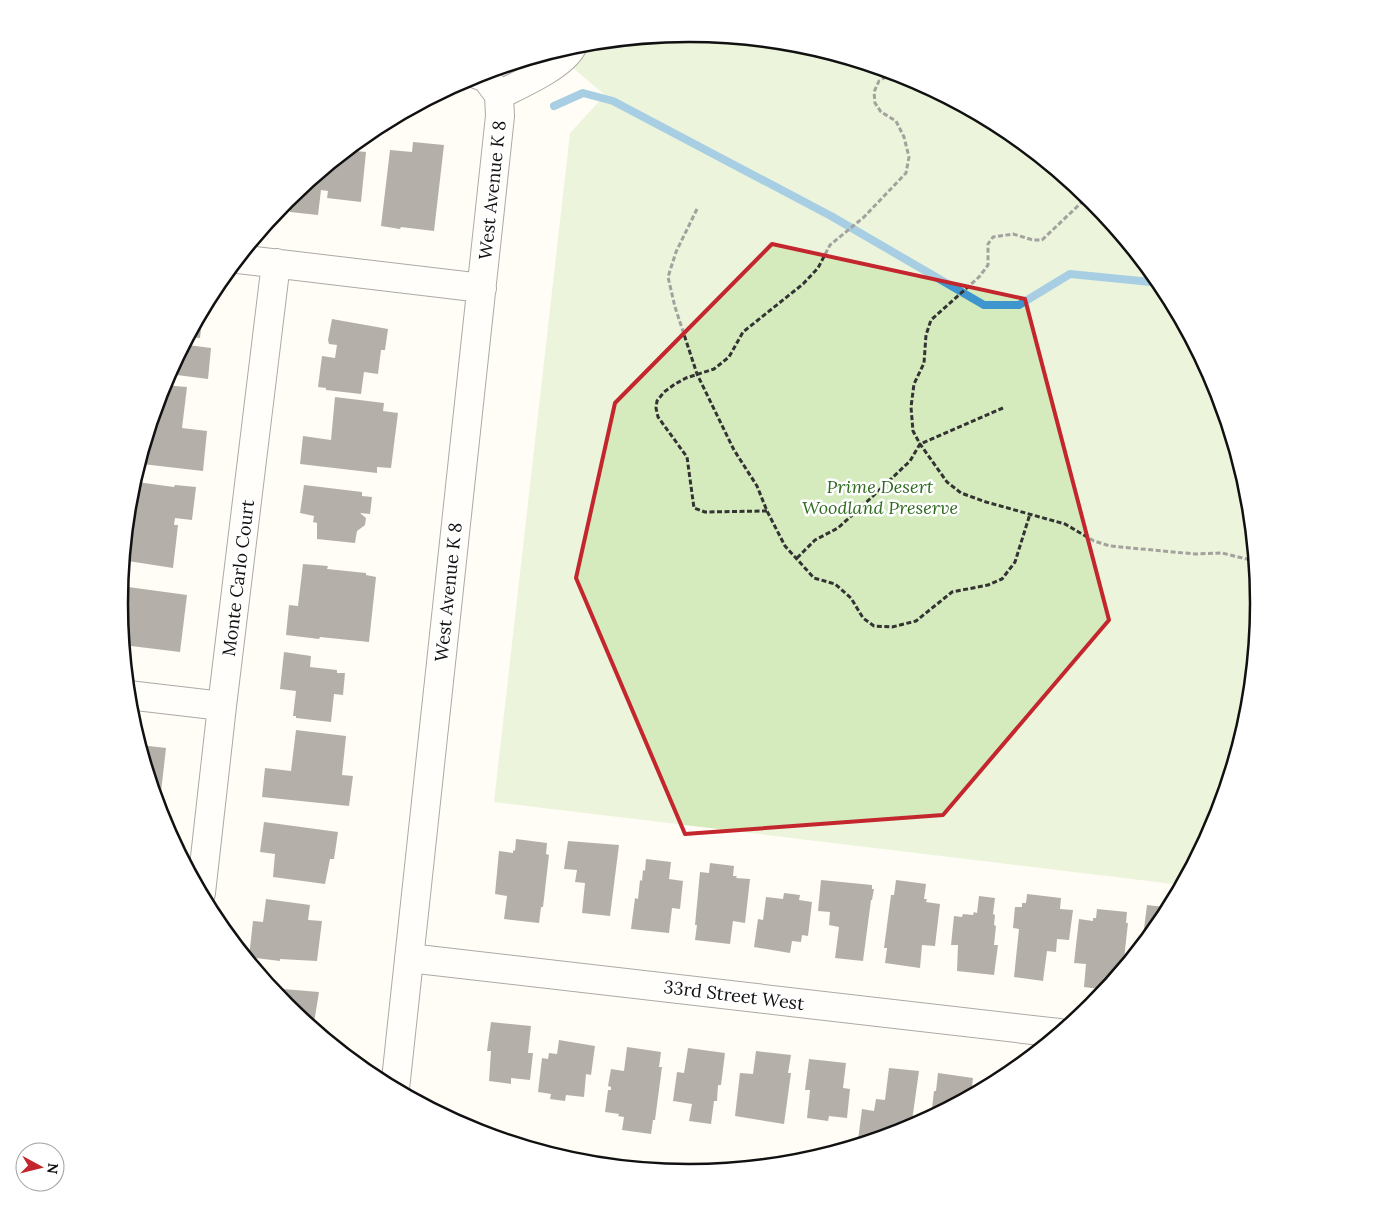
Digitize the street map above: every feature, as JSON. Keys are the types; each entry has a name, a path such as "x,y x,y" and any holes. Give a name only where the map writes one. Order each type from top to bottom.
{"street":[{"path":"488,80 499,95 539,74 566,57"},
{"name":"West Avenue K 8","path":"396,1082 500,116 499,95"},
{"path":"246,260 482,288"},
{"name":"Monte Carlo Court","path":"202,882 276,263"},
{"path":"136,696 222,706"},
{"name":"33rd Street West","path":"409,958 1051,1032"}],"path":[{"path":"767,511 705,512 694,508 687,457 658,417 657,401 664,392 680,380 714,369 728,357 743,332 803,284 818,268 830,245 864,217 906,173 909,157 904,137 896,121 880,112 875,103 874,92 879,81 885,78"},
{"path":"1082,203 1042,240 1033,240 1013,234 994,237 988,244 988,264 979,277 931,320 926,335 924,363 914,384 911,407 913,431 947,482 961,493 1065,524 1094,541 1110,546 1195,554 1222,553 1248,560"},
{"path":"697,209 676,252 668,277 675,307 697,374 734,450 757,486 767,511 785,546 814,578 835,584 850,598 863,618 874,626 892,627 916,621 952,592 1002,579 1016,562 1030,514"},
{"path":"797,558 815,540 838,528 858,510 910,461 920,444 1002,408"}],"highlighted area":[{"path":"772,244 1025,299 1109,620 943,815 685,834 576,578 615,403"}],"green space":[{"name":"Prime Desert Woodland Preserve","path":"689,42 762,47 798,53 869,72 937,100 1001,137 1031,158 1086,207 1134,262 1175,323 1192,355 1220,423 1231,458 1239,494 1249,567 1249,640 1245,677 1231,749 1207,818 1175,884 494,802 570,133 605,95 561,58 616,47"}],"building":[{"path":"413,142 444,145 434,231 381,226 390,150 412,152"},
{"path":"357,151 366,152 361,202 327,198 328,191 321,190 318,215 290,212 292,207 347,158"},
{"path":"332,319 388,329 385,350 381,350 378,374 364,372 361,394 326,390 326,388 318,387 322,356 335,358 337,345 329,344 328,340"},
{"path":"201,326 200,338 195,338"},
{"path":"191,345 211,348 208,379 177,375"},
{"path":"172,386 187,387 182,428 207,431 203,471 146,464 158,423"},
{"path":"335,397 384,403 383,411 398,413 391,468 377,467 377,473 300,464 303,436 331,440"},
{"path":"142,483 174,487 175,485 196,487 192,520 175,518 174,525 178,525 173,568 130,561"},
{"path":"304,485 362,492 362,496 372,497 370,514 360,513 366,518 365,525 357,531 355,543 317,539 317,523 313,522 314,516 300,513"},
{"path":"303,564 328,566 327,569 366,573 366,575 376,577 369,642 286,635 289,605 298,606"},
{"path":"128,587 187,595 180,652 130,646"},
{"path":"284,652 311,656 310,667 337,670 337,673 345,673 343,695 334,694 331,722 296,718 296,716 293,716 296,691 280,689"},
{"path":"296,730 346,736 342,775 353,776 349,806 262,797 265,768 291,771"},
{"path":"146,746 166,748 161,792"},
{"path":"264,822 338,832 334,859 330,859 325,884 273,877 275,854 260,852"},
{"path":"516,839 547,843 546,854 549,855 543,907 541,907 539,923 504,919 507,896 495,894 499,851 513,853 513,850 515,851"},
{"path":"568,841 619,845 610,916 582,913 585,883 575,882 577,870 564,869"},
{"path":"646,859 671,862 669,879 683,881 680,909 672,908 669,933 631,929 635,898 638,899 640,880 642,881 643,870 645,871"},
{"path":"710,863 734,866 733,876 750,879 745,923 733,921 730,944 695,940 700,872 709,873"},
{"path":"821,880 872,885 872,889 874,889 863,961 835,958 839,927 829,925 830,912 818,911"},
{"path":"896,880 926,884 924,899 927,899 926,902 940,904 935,946 922,945 920,968 885,963 887,948 884,948 891,895 894,895"},
{"path":"784,893 800,895 799,900 812,902 808,936 802,935 801,942 792,941 790,953 754,947 758,919 763,920 766,897 783,899"},
{"path":"1027,894 1061,898 1060,909 1073,910 1069,940 1057,939 1056,952 1047,951 1043,981 1014,977 1019,929 1013,928 1015,907 1022,907 1022,903 1026,903"},
{"path":"979,896 995,898 993,914 995,915 994,925 996,926 994,945 998,945 994,975 957,971 958,945 951,945 954,916 962,917 963,914 973,915 974,912 977,913"},
{"path":"266,899 310,905 308,920 322,921 317,961 280,959 280,961 254,958 250,952 253,921 263,922"},
{"path":"1147,905 1160,906 1155,915 1144,931"},
{"path":"1097,909 1127,912 1126,923 1128,923 1124,957 1096,989 1084,987 1086,964 1074,963 1079,919 1093,921 1093,918 1096,918"},
{"path":"282,989 319,992 314,1021"},
{"path":"491,1022 531,1026 528,1053 533,1053 530,1080 511,1078 511,1084 489,1081 491,1051 487,1051"},
{"path":"559,1040 595,1046 591,1075 586,1074 584,1097 566,1095 565,1101 550,1099 551,1094 538,1092 542,1058 548,1059 549,1053 557,1054"},
{"path":"627,1047 661,1052 659,1067 662,1067 655,1120 653,1120 651,1134 622,1130 624,1117 618,1116 619,1114 605,1112 608,1090 611,1090 611,1087 608,1086 611,1069 624,1071"},
{"path":"688,1048 725,1053 721,1085 718,1085 717,1101 714,1101 711,1124 689,1121 692,1104 673,1101 677,1072 684,1073"},
{"path":"756,1051 791,1055 788,1073 791,1073 784,1124 735,1116 740,1073 753,1074"},
{"path":"809,1059 846,1063 843,1088 850,1089 847,1118 829,1116 828,1121 807,1118 810,1090 805,1090"},
{"path":"889,1068 919,1071 912,1118 858,1138 862,1109 874,1111 876,1099 885,1100"},
{"path":"938,1073 973,1078 972,1087 932,1109 934,1091 936,1091"}],"waterway":[{"path":"554,106 583,93 613,101 831,216 984,305 1019,305 1070,274 1148,282"}]}
